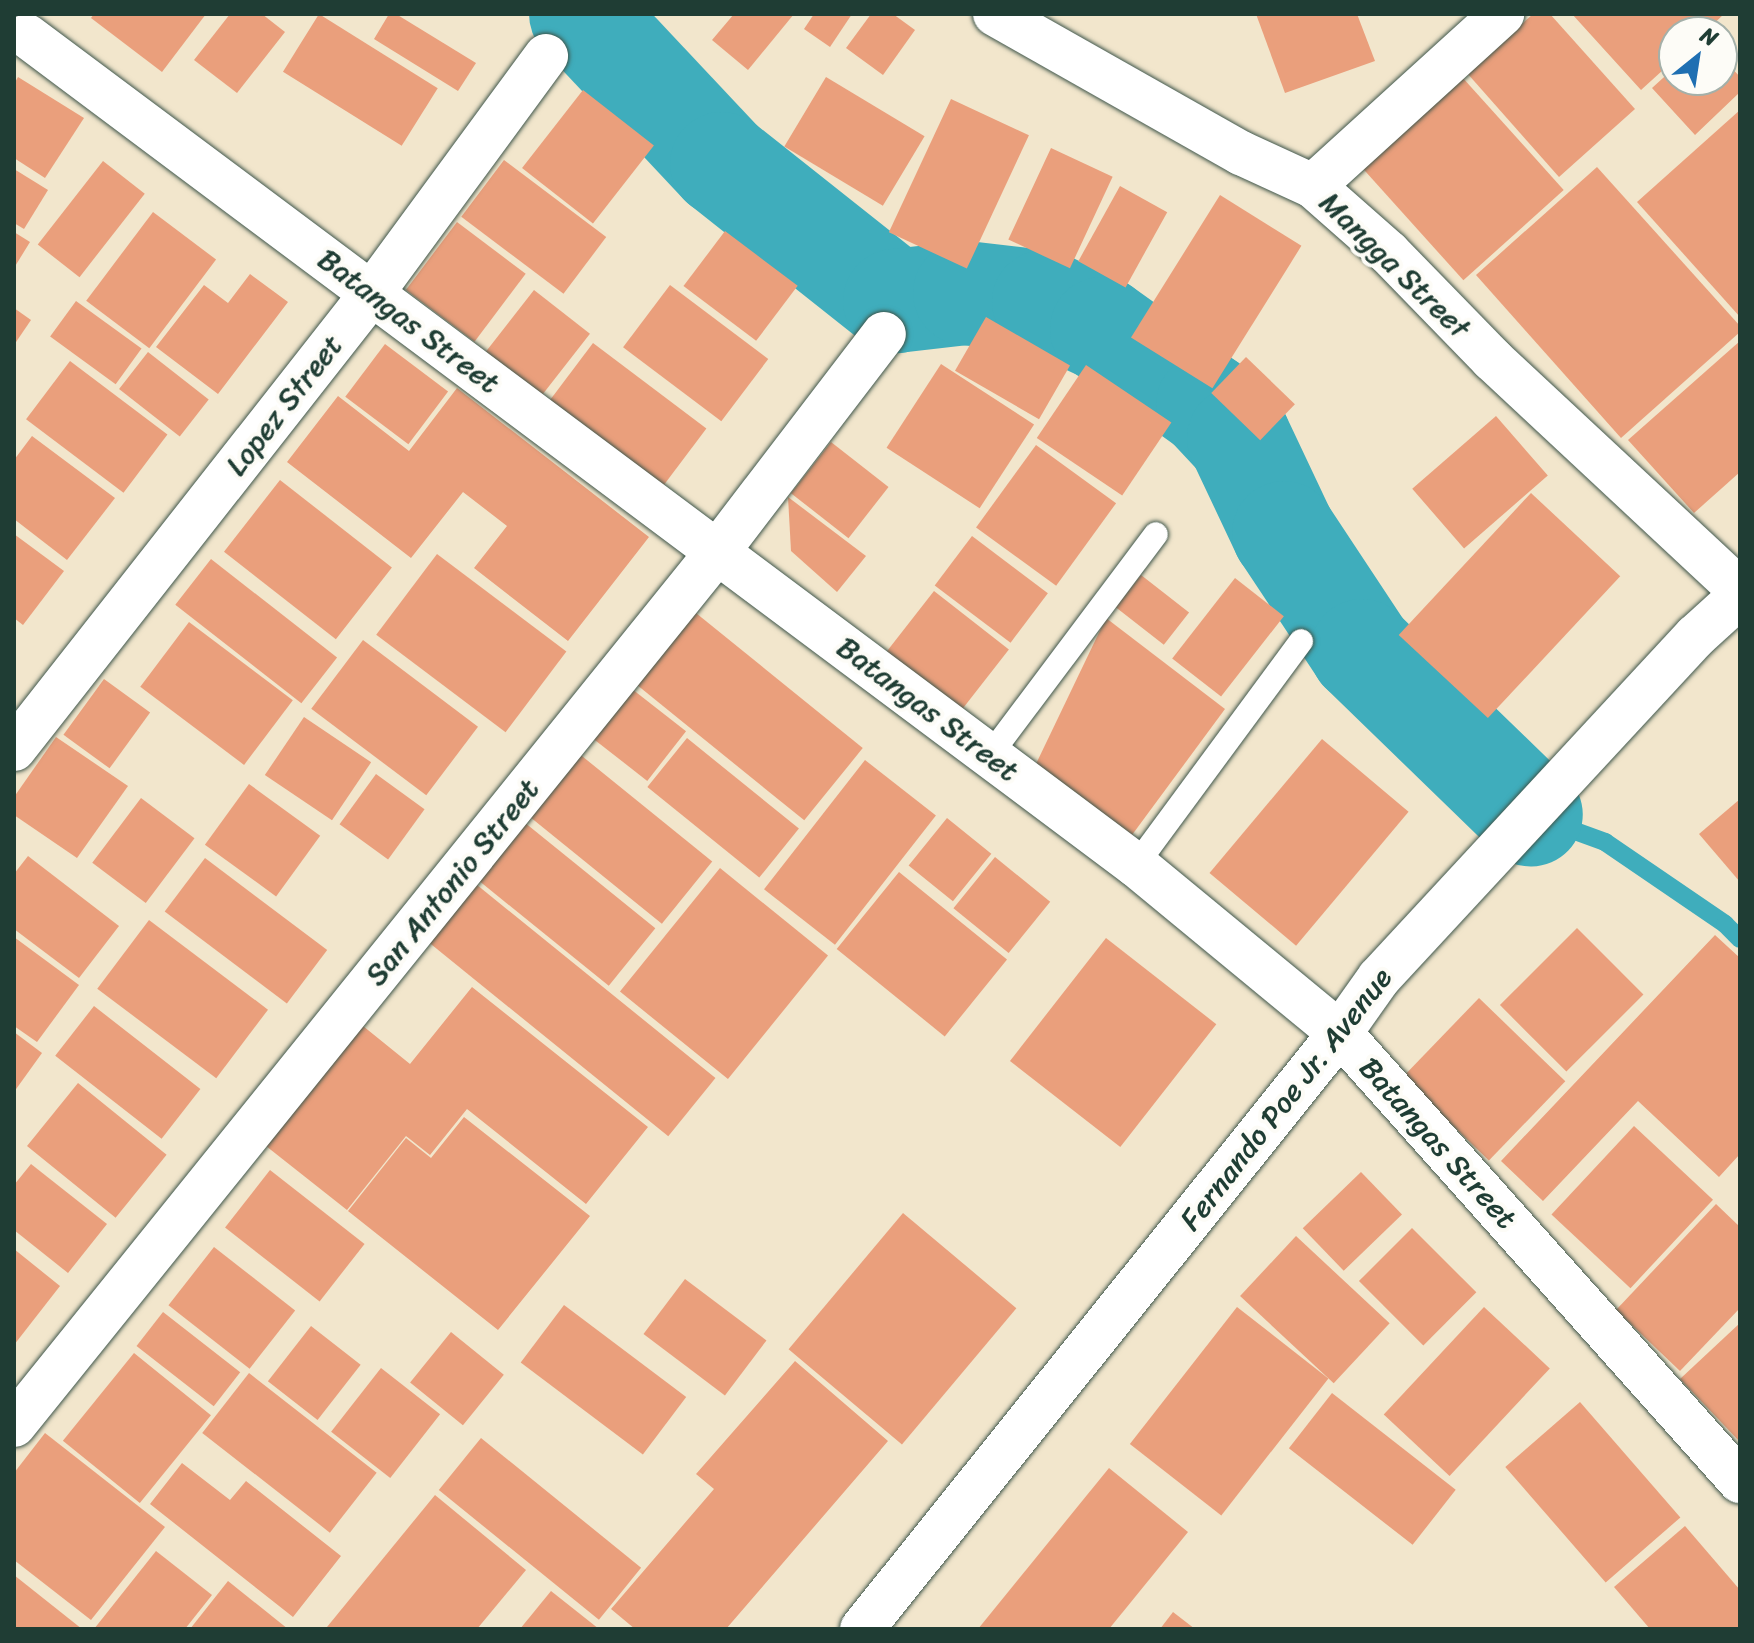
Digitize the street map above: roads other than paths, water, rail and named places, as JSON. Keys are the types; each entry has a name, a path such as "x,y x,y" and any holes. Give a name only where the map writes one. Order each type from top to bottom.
{"street":[{"name":"Mangga Street","path":"995,14 1241,153 1313,186 1389,253 1492,359 1740,593"},
{"path":"1313,186 1502,14"},
{"name":"Batangas Street","path":"28,34 1136,865 1340,1033 1740,1481"},
{"name":"Lopez Street","path":"14,749 372,293 546,56"},
{"name":"San Antonio Street","path":"14,1425 718,551 884,334"},
{"name":"Fernando Poe Jr. Avenue","path":"862,1629 1340,1033 1379,978 1696,636 1740,593"}],"lane":[{"path":"990,755 1156,534"},
{"path":"1136,865 1301,641"}],"waterway":[{"path":"581,14 722,164 895,301 965,293 1044,302 1102,329 1208,405 1239,438 1284,533 1362,651 1531,815"},
{"path":"1531,815 1605,842 1725,924 1740,939"}]}
